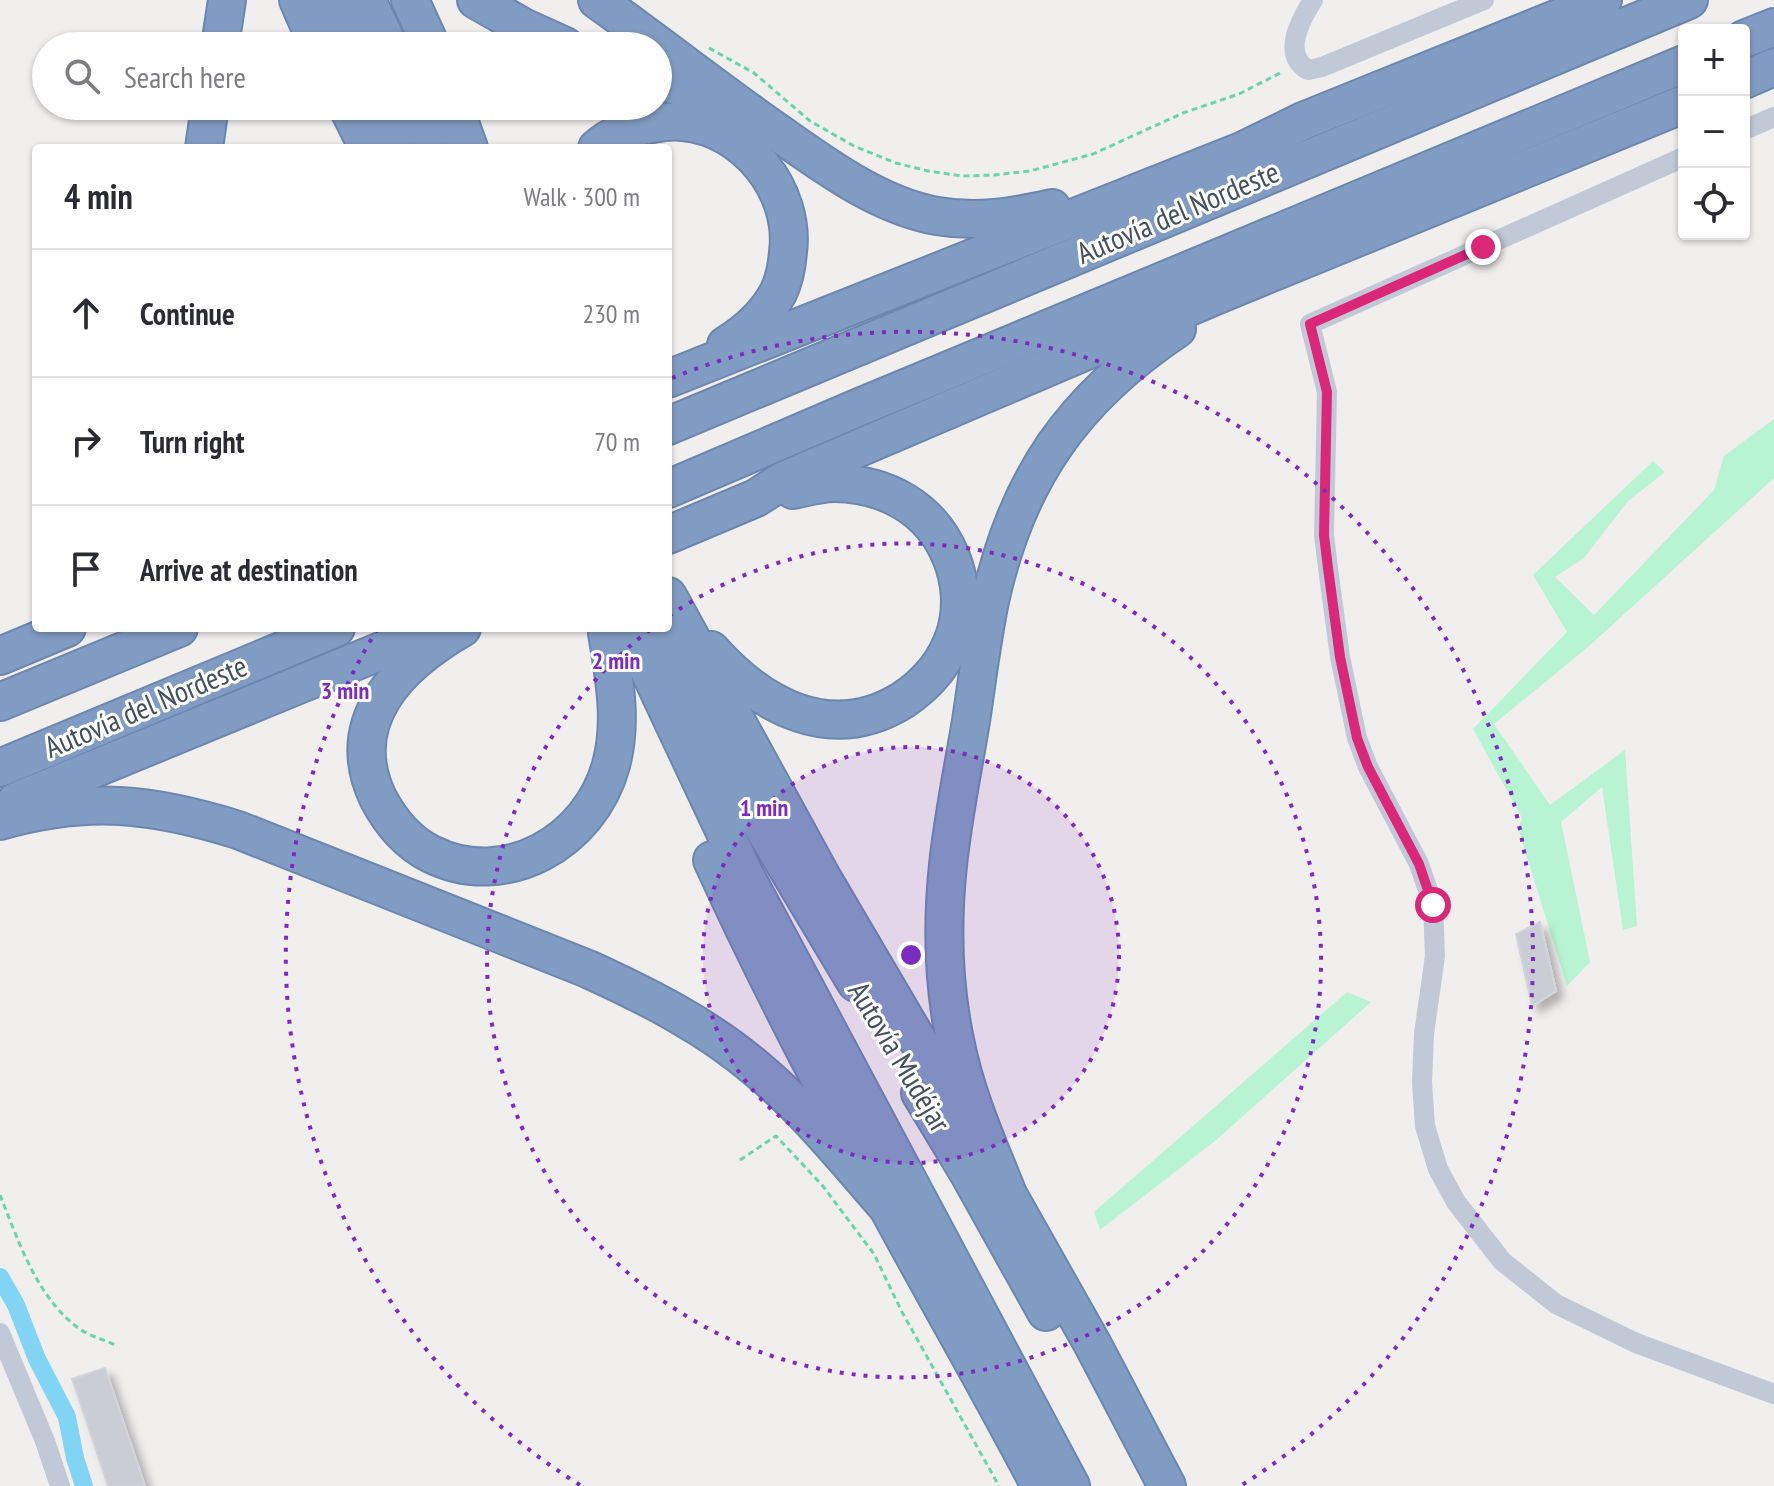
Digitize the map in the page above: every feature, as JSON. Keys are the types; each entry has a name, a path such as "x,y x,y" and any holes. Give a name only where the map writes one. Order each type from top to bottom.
{"highway":[{"path":"222,32 227,0"},
{"path":"298,0 312,32"},
{"path":"333,0 348,32"},
{"path":"367,0 382,32"},
{"path":"410,0 425,32"},
{"path":"476,0 534,32"},
{"path":"597,0 642,32"},
{"path":"672,54 840,175 884,198 934,216 1007,219 1090,199 1244,140 1303,121 1603,0"},
{"name":"Autovía del Nordeste","path":"672,424 1689,0"},
{"path":"1750,37 1774,27"},
{"name":"Autovía del Nordeste","path":"672,488 1678,66"},
{"path":"1750,77 1774,67"},
{"path":"672,85 743,108"},
{"path":"678,531 756,498 784,480 1215,296 1678,106"},
{"path":"205,144 208,120"},
{"path":"354,120 366,144"},
{"path":"390,120 401,144"},
{"path":"422,120 433,144"},
{"path":"459,120 468,144"},
{"path":"672,376 1244,150 1303,121"},
{"path":"603,144 624,130 645,125 686,122 704,126 742,146 760,164 771,177 788,216 790,239 787,266 779,291 767,309 729,344 672,376"},
{"path":"1006,1189 976,1116 955,1041 947,992 944,922 948,864 990,601 1003,553 1018,510 1036,474 1068,425 1115,375 1190,320 1320,254"},
{"path":"672,601 698,636 744,682 763,697 819,719 852,719 891,707 920,688 937,670 955,633 960,611 959,590 955,567 946,545 921,513 891,494 834,483 756,498"},
{"path":"672,603 823,879 1006,1189 1167,1486"},
{"path":"0,648 32,628"},
{"path":"0,656 57,632"},
{"name":"Autovía del Nordeste","path":"0,702 169,632"},
{"name":"Autovía del Nordeste","path":"0,768 326,632"},
{"path":"0,807 427,632"},
{"path":"456,632 419,656 390,686 371,720 367,755 374,788 390,820 401,832 430,854 475,866 511,865 536,856 561,841 590,811 611,766 616,738 613,632"},
{"path":"614,632 762,965 888,1208 1040,1486"},
{"name":"Autovía Mudéjar","path":"614,632 1071,1486"},
{"name":"Autovía Mudéjar","path":"660,632 756,816 969,1174 1111,1429 1139,1486"},
{"path":"0,821 51,809 91,805 160,809 200,818 238,830 588,969 682,1016 756,1067 836,1147 888,1208"}],"street":[{"path":"1313,0 1296,34 1295,49 1299,63 1308,70 1484,0"},
{"path":"1750,127 1774,117"},
{"path":"1678,160 1310,324 1327,392 1324,535 1340,657 1357,738 1368,767 1419,864 1433,905 1435,956 1424,1034 1422,1082 1425,1126 1438,1169 1456,1202 1502,1261 1556,1304 1636,1343 1774,1394"},
{"path":"0,1333 45,1441 60,1486"}],"path":[{"path":"707,47 754,73 810,121 862,150 896,163 962,176 1030,171 1093,154 1183,113 1239,94 1299,63"},
{"path":"740,1160 776,1136 822,1185 874,1254 902,1312 999,1486"},
{"path":"0,1195 20,1244 45,1292 61,1313 83,1331 116,1345"}],"green space":[{"path":"1774,419 1774,478 1588,647 1494,724 1550,805 1625,750 1637,926 1623,930 1602,787 1561,822 1590,962 1567,986 1518,828 1522,818 1473,729 1567,632 1533,575 1653,461 1665,472 1628,501 1584,558 1555,577 1594,615 1714,490 1724,456"},
{"path":"1347,992 1371,1002 1215,1141 1100,1230 1094,1212"}],"building":[{"path":"1540,922 1556,991 1532,1006 1516,934"},
{"path":"105,1368 145,1486 108,1486 72,1379"}],"waterway":[{"path":"0,1277 67,1417 84,1486"}],"route":[{"path":"1433,905 1419,864 1368,767 1357,738 1340,657 1324,535 1327,392 1310,324 1483,247"}]}
